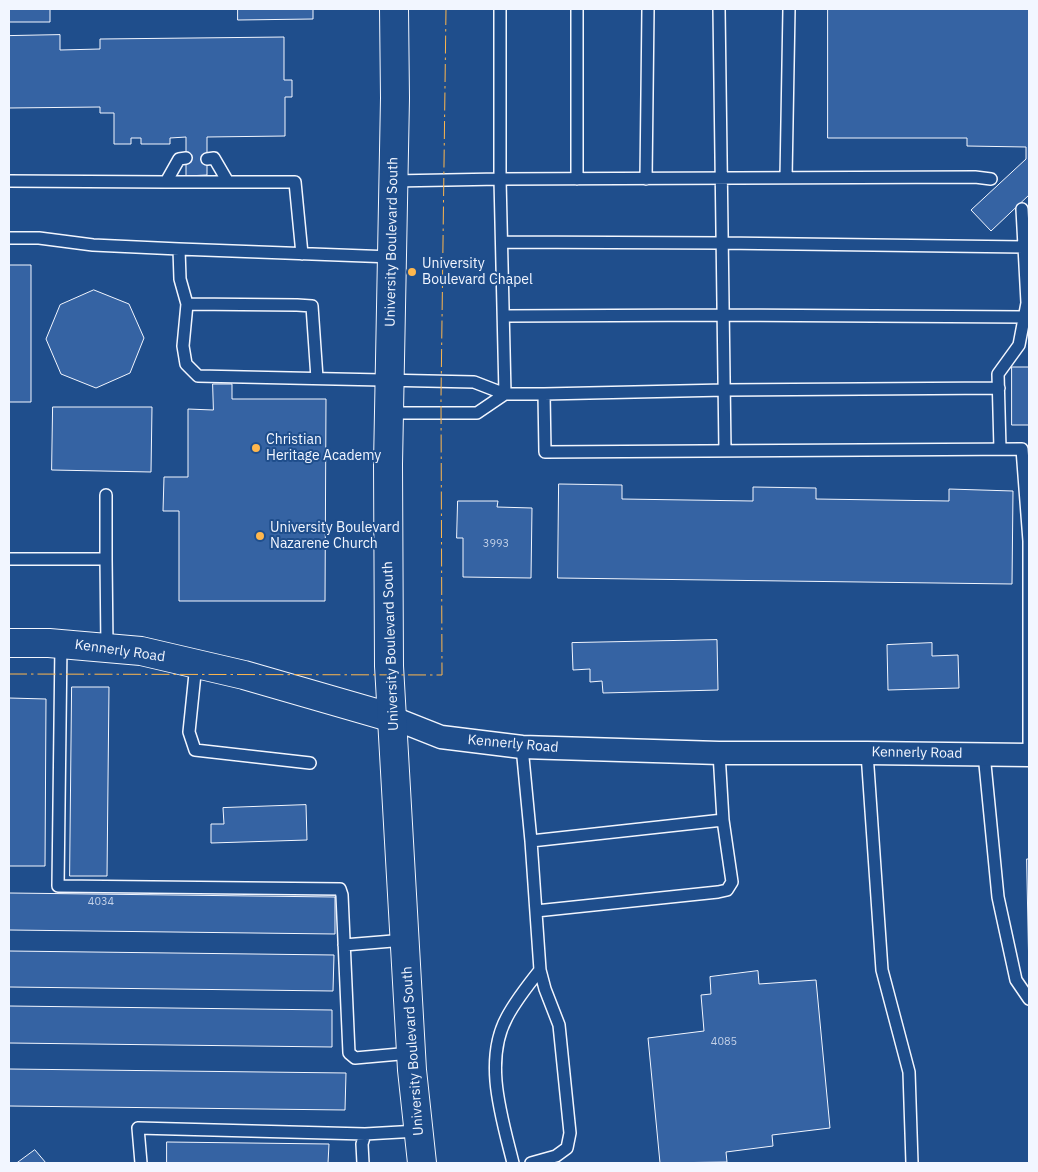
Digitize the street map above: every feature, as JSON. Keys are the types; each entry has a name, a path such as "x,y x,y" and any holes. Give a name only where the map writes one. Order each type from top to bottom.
{"main road":[{"name":"University Boulevard South","path":"394,9 395,98 388,474 389,666 411,1053 422,1163"},
{"name":"Kennerly Road","path":"9,643 61,644 141,651 244,674 392,718"}],"street":[{"name":"Kennerly Road","path":"392,718 441,737 522,747 719,753 1029,755"}],"lane":[{"path":"500,9 500,180 505,394"},
{"path":"577,9 577,179"},
{"path":"646,179 648,9"},
{"path":"719,9 725,451"},
{"path":"786,178 789,9"},
{"path":"166,182 179,159 186,158"},
{"path":"207,159 214,158 228,182"},
{"path":"393,181 975,177 991,179"},
{"path":"9,180 295,182 302,254"},
{"path":"1000,449 998,374 1019,345 1027,303 1022,209"},
{"path":"9,238 39,238 93,245 392,256"},
{"path":"502,242 722,243 1024,248"},
{"path":"179,249 180,279 186,304 183,346 186,364 198,376 474,382 505,394 999,388"},
{"path":"186,304 297,304 312,306 317,378"},
{"path":"504,316 1024,317"},
{"path":"389,413 477,412 505,394"},
{"path":"544,394 545,452 1022,449 1029,541 1029,755"},
{"path":"106,495 107,647"},
{"path":"9,559 106,560"},
{"path":"61,644 58,886 340,889 342,896 349,1053 355,1058 411,1053"},
{"path":"196,664 190,732 195,750 310,763"},
{"path":"522,747 540,970 559,1025 570,1133 567,1148 556,1156 531,1163"},
{"path":"536,910 727,890 732,882 723,820 719,753"},
{"path":"867,753 882,970 909,1072 912,1163"},
{"path":"984,754 998,897 1016,980 1029,999"},
{"path":"531,840 723,820"},
{"path":"344,945 405,940"},
{"path":"513,1163 500,1109 496,1076 497,1054 500,1033 506,1017 521,993 540,970"},
{"path":"141,1163 138,1128 364,1134 418,1130"},
{"path":"363,1163 362,1144 364,1134"}],"building":[{"path":"9,9 50,9 50,22 9,22"},
{"path":"238,9 313,9 313,19 238,20"},
{"path":"828,9 1029,9 1029,195 991,231 971,210 1026,159 1026,147 967,146 967,138 828,138"},
{"path":"60,35 60,50 100,49 100,39 284,37 284,80 292,80 292,97 285,97 285,136 207,137 207,175 186,176 186,137 170,138 170,144 141,144 141,138 131,138 131,144 114,144 114,113 100,113 100,107 9,108 9,36"},
{"path":"9,265 31,265 31,402 9,402"},
{"path":"94,290 129,304 144,338 130,373 96,388 61,374 46,339 60,305"},
{"path":"1012,367 1029,367 1029,425 1012,425"},
{"path":"213,384 232,384 232,399 326,399 325,601 179,601 179,511 163,511 164,477 188,477 188,409 213,410"},
{"path":"53,407 152,407 151,472 52,470"},
{"path":"559,484 622,485 622,499 753,501 753,487 816,488 816,499 949,501 949,489 1013,491 1012,584 558,578"},
{"path":"458,501 498,501 497,507 532,508 531,578 463,577 463,538 457,538"},
{"path":"717,640 718,690 603,693 602,681 590,682 590,669 573,670 572,643"},
{"path":"932,643 932,656 958,655 959,688 888,690 887,645"},
{"path":"72,687 109,687 107,876 70,876"},
{"path":"9,698 46,699 45,866 9,866"},
{"path":"306,805 307,840 211,843 211,824 224,824 223,808"},
{"path":"1027,859 1029,859 1029,975"},
{"path":"9,893 335,897 335,934 9,930"},
{"path":"9,951 334,955 333,991 9,987"},
{"path":"758,971 759,984 816,980 830,1128 772,1135 773,1146 726,1152 727,1162 660,1163 648,1038 704,1031 701,995 711,994 710,977"},
{"path":"9,1006 332,1010 332,1047 9,1043"},
{"path":"9,1069 346,1073 345,1110 9,1106"},
{"path":"167,1142 329,1144 328,1163 167,1163"},
{"path":"35,1150 46,1163 17,1163"}],"power":[{"path":"9,674 442,675 441,398 446,9"}],"place":[{"name":"University Boulevard Chapel","path":"412,272"},
{"name":"Christian Heritage Academy","path":"256,448"},
{"name":"University Boulevard Nazarene Church","path":"260,536"}]}
